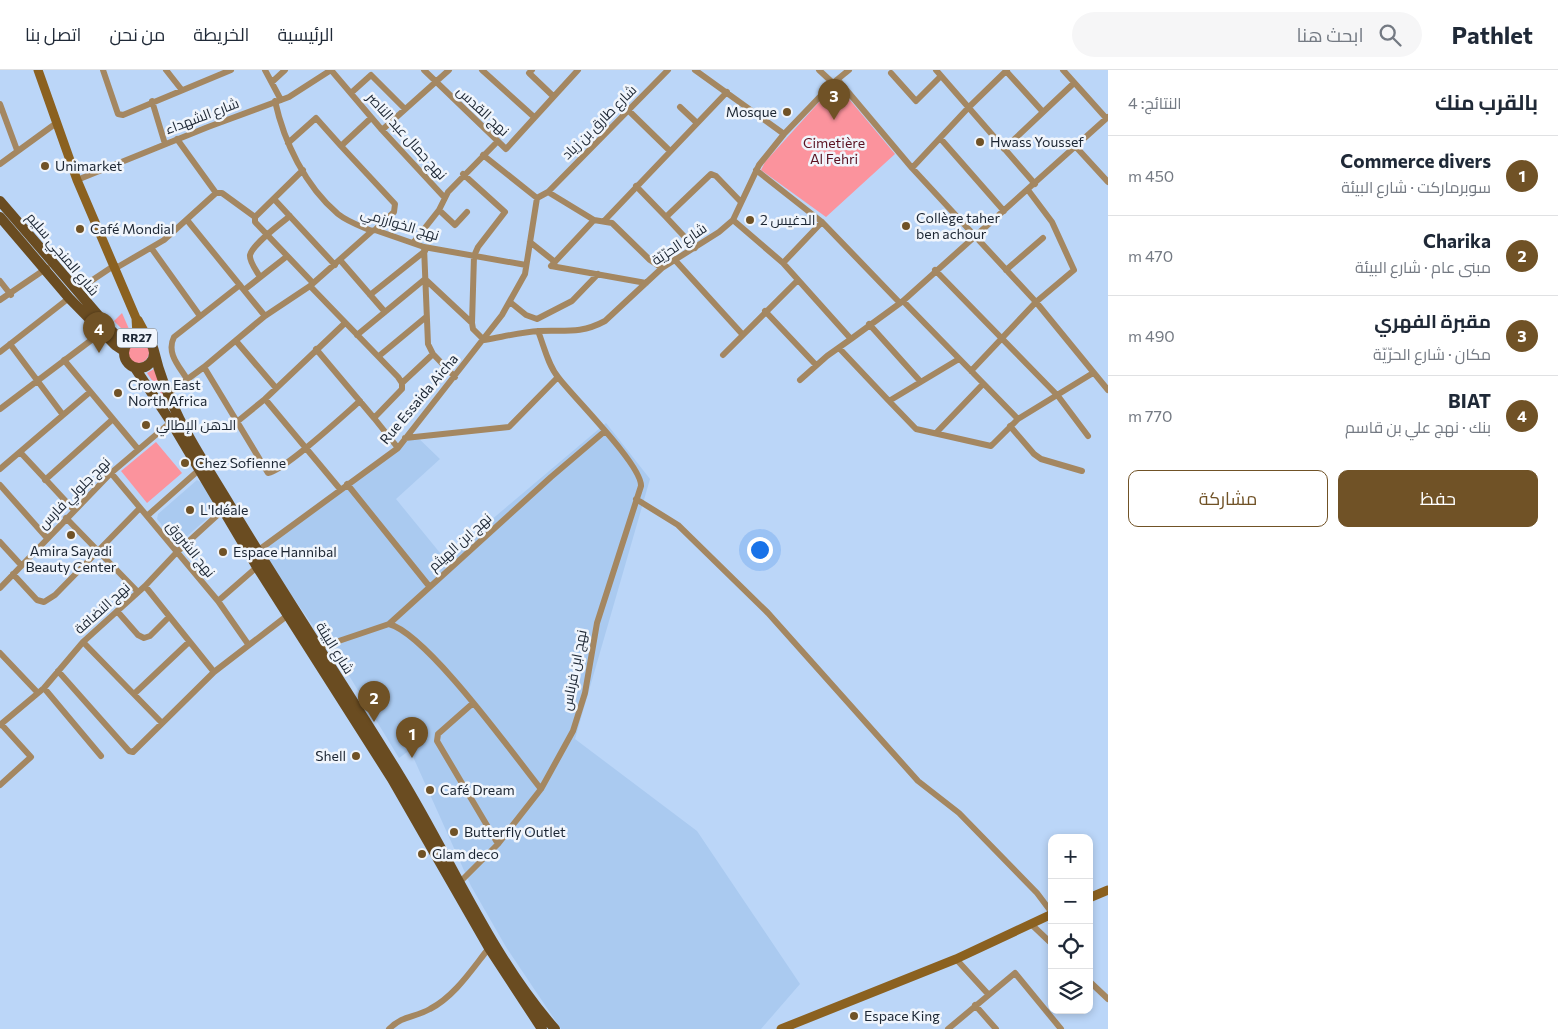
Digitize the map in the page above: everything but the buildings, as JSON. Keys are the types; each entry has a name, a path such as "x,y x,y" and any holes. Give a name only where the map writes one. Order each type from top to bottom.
{"main road":[{"path":"38,70 77,180 136,318 153,348"},
{"name":"شارع المنجي سليم","path":"0,201 48,267"},
{"name":"شارع المنجي سليم","path":"0,217 48,267 102,332 124,351"},
{"name":"شارع المنجي سليم","path":"72,295 117,336 132,340"},
{"path":"132,340 137,335 136,318"},
{"name":"RR27","path":"144,339 153,348 154,357 146,366 135,368 126,361 124,351 132,340 144,339"},
{"name":"شارع البيئة","path":"153,348 166,395 254,554 257,567 510,968 555,1029"},
{"name":"شارع البيئة","path":"135,368 171,422 223,510 318,648 400,776 489,948 542,1029"},
{"path":"1093,896 1108,890"},
{"path":"781,1029 956,959 1048,915"}],"street":[{"path":"103,70 120,115 219,72 230,70"},
{"path":"166,70 181,90"},
{"name":"نهج الخوارزمي","path":"265,70 272,82 278,100 288,143 318,193 337,213 374,231 424,249 526,265"},
{"path":"272,82 285,70"},
{"name":"نهج جمال عبد الناصر","path":"331,70 371,118 444,197"},
{"name":"شارع الشهداء","path":"77,180 278,100 313,84 331,70"},
{"name":"نهج القدس","path":"424,70 434,82 504,148 510,146 534,117"},
{"path":"382,130 449,70"},
{"path":"482,70 534,117 578,70"},
{"path":"532,70 529,73 553,96"},
{"name":"شارع طارق بن زياد","path":"537,198 548,192 668,70"},
{"path":"695,70 784,134"},
{"path":"819,70 835,82 973,236 1036,302 1108,390"},
{"name":"شارع الحرّيّة","path":"484,340 538,331 576,332 594,327 605,321 662,268 695,248 733,220 756,170 784,134 849,70"},
{"path":"912,168 968,108 1007,70 1043,112"},
{"path":"800,380 816,364 901,302 973,236 1028,190 1107,117 1063,70"},
{"path":"891,73 916,100 939,73 1034,184"},
{"path":"351,93 370,75 405,109"},
{"path":"1004,149 1074,83"},
{"path":"605,220 726,92"},
{"path":"152,101 165,144"},
{"path":"0,104 17,150"},
{"path":"680,107 698,123"},
{"path":"629,111 670,151"},
{"path":"166,395 204,367 265,316 311,285 394,212 395,204 316,118 288,143"},
{"path":"341,146 371,118"},
{"path":"0,164 17,150 56,124"},
{"path":"940,138 1004,210"},
{"path":"177,139 216,193"},
{"path":"413,244 439,210 444,197 463,174 496,142"},
{"path":"1076,146 1107,179"},
{"path":"483,155 537,198"},
{"path":"255,217 303,170"},
{"path":"756,170 822,222 1018,419"},
{"path":"463,174 505,212 478,247 474,256 472,323 473,329 484,340"},
{"path":"666,217 711,174 716,176 741,202"},
{"path":"636,186 695,248"},
{"path":"971,371 1036,302 1074,270 1052,222 1028,190"},
{"path":"548,192 594,220 605,220 621,230 650,260 662,268"},
{"path":"0,352 72,295 115,267 152,249 216,193 222,193 255,217 255,222 267,236 402,383 402,390 374,418"},
{"name":"Rue Essaida Aicha","path":"254,554 398,448 455,377 484,340 510,302 525,274 537,198"},
{"path":"274,199 338,262 385,312"},
{"path":"439,210 455,225 467,212"},
{"path":"260,276 250,256 260,242 290,216"},
{"path":"187,220 265,316"},
{"path":"553,264 594,220"},
{"path":"733,220 783,263 851,339"},
{"path":"783,263 822,222"},
{"path":"1006,270 1043,238"},
{"path":"530,242 553,264 646,283"},
{"path":"152,249 200,316"},
{"path":"370,295 424,249"},
{"path":"424,249 427,338 433,354 455,377"},
{"path":"187,379 172,355 171,343 174,337 200,316 286,257"},
{"path":"674,259 744,335"},
{"path":"0,300 48,267"},
{"path":"935,270 1058,396 1088,436"},
{"path":"510,302 526,315 537,319 572,301 598,274"},
{"path":"425,279 472,323"},
{"path":"357,335 425,279"},
{"path":"723,355 798,280"},
{"path":"0,282 11,294"},
{"path":"766,311 816,364"},
{"path":"379,356 426,317"},
{"path":"238,421 265,399 316,348 345,323"},
{"path":"869,324 920,381"},
{"path":"538,331 558,377 605,430"},
{"path":"0,410 36,380 102,332"},
{"path":"236,340 276,388"},
{"path":"10,344 63,415"},
{"path":"316,348 398,448"},
{"path":"839,348 916,429 937,432 988,446 992,445 1018,419 1093,373"},
{"path":"402,383 433,354"},
{"path":"889,401 958,359"},
{"path":"64,360 138,449"},
{"path":"204,367 268,473 281,466 306,447 360,401"},
{"path":"405,438 509,428 558,377"},
{"path":"937,432 983,384"},
{"path":"0,469 90,392"},
{"path":"265,399 340,489"},
{"path":"45,480 113,419"},
{"name":"نهج جلولي فارس","path":"0,588 111,473 171,422"},
{"path":"1010,426 1034,454 1041,459 1082,470"},
{"name":"نهج ابن فرناس","path":"458,885 498,844 541,789 568,741 581,710 597,623 641,482 634,469 605,430"},
{"name":"نهج ابن الهيثم","path":"318,648 389,624 429,586 605,430"},
{"path":"20,452 74,510"},
{"path":"147,516 200,469"},
{"name":"نهج الشروق","path":"111,473 218,602 248,644"},
{"path":"347,484 429,586"},
{"path":"0,485 47,538"},
{"path":"636,500 678,524 768,613 918,781 959,813 1037,893 1048,908"},
{"path":"13,574 37,600 44,602 55,595 99,552 140,508"},
{"name":"نهج النضافة","path":"1,724 44,688 83,642 145,586 177,552 223,510"},
{"path":"66,518 138,592"},
{"path":"0,542 21,565"},
{"path":"218,602 257,567"},
{"path":"145,586 214,672"},
{"path":"117,611 138,635 144,638 150,636 170,617"},
{"path":"58,671 129,751 136,750 214,672 288,615"},
{"path":"389,624 405,631 438,662 541,789"},
{"path":"83,642 162,723"},
{"path":"134,694 189,642"},
{"path":"0,653 38,693"},
{"path":"44,688 101,756"},
{"path":"472,704 438,734 437,741 498,844"},
{"path":"0,785 31,758 1,724"},
{"path":"1031,924 1048,940"},
{"path":"389,1029 399,1019 429,1010 448,996 489,948"},
{"path":"956,959 988,994"},
{"path":"948,1029 1010,975 1017,974 1061,1029"},
{"path":"1093,985 1108,1000"},
{"path":"975,1005 996,1029"}],"shaded area":[{"path":"606,423 650,479 575,739 697,831 800,984 761,1029 561,1029 506,947 471,886 410,750 399,758 339,659 335,657 259,549 414,434 440,459 396,499 445,559"},
{"name":"L'Idéale","path":"197,480 202,483 217,508 216,511 179,543 157,519 158,514"}],"green space":[{"name":"Cimetière Al Fehri","path":"831,89 844,93 895,154 826,217 761,170 765,162"},
{"path":"122,313 129,329 126,333 114,321"},
{"path":"138,341 146,344 149,352 146,360 138,363 130,360 127,352 130,344"},
{"path":"154,369 168,404 147,373"},
{"path":"156,442 182,473 147,503 121,471"}],"place":[{"name":"Mosque","path":"787,112"},
{"name":"مقبرة الفهري","path":"834,120"},
{"name":"Hwass Youssef","path":"980,142"},
{"name":"Unimarket","path":"45,166"},
{"name":"الدغيس 2","path":"750,220"},
{"name":"Collège taher ben achour","path":"906,226"},
{"name":"Café Mondial","path":"80,229"},
{"name":"BIAT","path":"99,353"},
{"name":"Crown East North Africa","path":"118,393"},
{"name":"الدهن الإطالي","path":"146,425"},
{"name":"Chez Sofienne","path":"185,463"},
{"name":"L'Idéale","path":"190,510"},
{"name":"Amira Sayadi Beauty Center","path":"71,535"},
{"name":"Espace Hannibal","path":"223,552"},
{"name":"Charika","path":"374,722"},
{"name":"Shell","path":"356,756"},
{"name":"Commerce divers","path":"412,758"},
{"name":"Café Dream","path":"430,790"},
{"name":"Butterfly Outlet","path":"454,832"},
{"name":"Glam deco","path":"422,854"},
{"name":"Espace King","path":"854,1016"}]}
